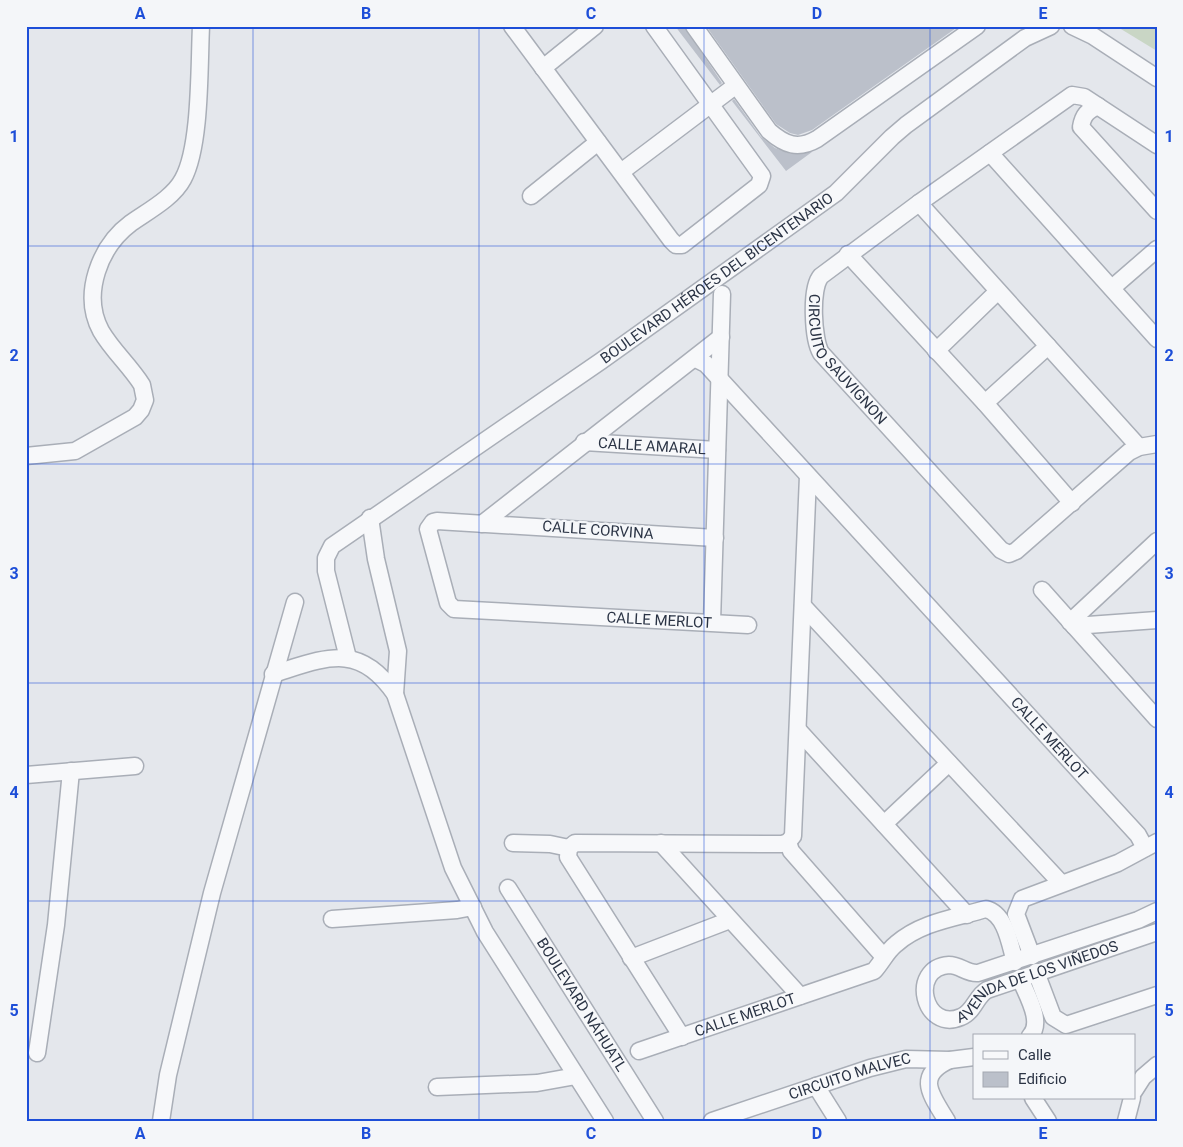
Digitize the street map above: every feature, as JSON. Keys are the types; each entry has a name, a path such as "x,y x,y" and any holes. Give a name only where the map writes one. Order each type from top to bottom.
{"street":[{"path":"26,456 75,451 135,417 143,406 145,392 142,385 101,330 94,305 94,288 101,258 113,239 168,196 181,183 186,174 194,141 201,26"},
{"path":"512,26 671,240 676,245 682,245 761,182 761,174 654,26"},
{"path":"543,68 596,26"},
{"path":"694,26 763,124 778,139 792,146 808,144 977,26"},
{"name":"BOULEVARD HÉROES DEL BICENTENARIO","path":"348,658 326,571 326,558 332,546 685,302 836,193 906,125 1025,38 1051,26"},
{"path":"1072,26 1093,36 1157,78"},
{"path":"621,172 735,86"},
{"name":"CIRCUITO SAUVIGNON","path":"1157,145 1080,95 1072,95 848,254 821,276 816,283 814,338 822,353 1005,553 1016,551 1129,452 1139,447 1157,444"},
{"path":"1098,106 1088,110 1083,117 1081,127 1157,211"},
{"path":"531,196 598,142"},
{"path":"990,153 1157,339"},
{"path":"919,203 1139,447"},
{"path":"1112,288 1157,249"},
{"path":"848,254 985,403 1072,503"},
{"path":"936,351 998,291"},
{"name":"CALLE MERLOT","path":"429,525 428,534 448,603 454,609 712,622 722,294"},
{"path":"482,524 584,442 696,359 721,337"},
{"path":"985,403 1048,346"},
{"path":"696,359 706,364 720,379"},
{"name":"CALLE MERLOT","path":"720,379 1138,835 1151,845 1118,863 1027,895 1019,903 1016,914 1032,956"},
{"path":"719,410 733,405 746,407"},
{"name":"CALLE AMARAL","path":"584,442 717,450"},
{"path":"513,843 550,844 568,848 575,843 766,845 788,842 795,833 808,476"},
{"path":"807,504 822,499 831,500"},
{"path":"370,518 376,560 398,651 394,694"},
{"name":"CALLE CORVINA","path":"429,525 437,521 715,538"},
{"path":"1072,624 1157,540"},
{"path":"1042,590 1072,624 1150,704 1157,719"},
{"path":"161,1121 168,1075 212,893 295,602"},
{"path":"803,606 1061,883"},
{"path":"1072,624 1157,620"},
{"path":"712,622 748,625"},
{"path":"273,674 322,659 348,658 362,662 383,677 394,694 453,868 485,932 605,1121"},
{"path":"799,731 966,915"},
{"path":"884,824 949,763"},
{"path":"26,775 135,766"},
{"path":"36,1053 56,925 71,772"},
{"path":"788,842 791,851 884,957"},
{"path":"661,843 800,996"},
{"name":"CALLE MERLOT","path":"568,848 568,857 630,958 682,1037"},
{"name":"BOULEVARD NÁHUATL","path":"508,888 655,1121"},
{"path":"332,919 457,910 473,907"},
{"name":"CALLE MERLOT","path":"639,1052 874,971 895,944 913,931 929,924 986,909 1002,920 1018,970"},
{"name":"AVENIDA DE LOS VIÑEDOS","path":"1157,911 1138,920 1032,956 1018,970 981,993 967,1015 960,1018 953,1020 940,1017 925,1002 926,981 942,967 956,966 971,974 1018,970 1036,972 1157,932"},
{"path":"630,958 730,920"},
{"path":"1018,970 1036,1021 1035,1030 1032,1034"},
{"path":"1036,972 1053,1017 1066,1025 1157,995"},
{"name":"CIRCUITO MALVEC","path":"712,1121 731,1118 816,1086 906,1059 950,1060 973,1057"},
{"path":"947,1121 928,1090 928,1083 935,1070 950,1060"},
{"path":"1136,1088 1142,1077 1157,1066"},
{"path":"437,1087 537,1083 576,1076"},
{"path":"816,1086 838,1121"},
{"path":"1034,1100 1048,1121"},
{"path":"1126,1121 1131,1100"}],"green space":[{"path":"1116,26 1157,26 1157,51"}],"building":[{"path":"675,26 684,26 722,83 720,85"},
{"path":"706,26 959,26 812,130 798,135 790,133 776,124"},
{"path":"734,99 761,137 775,148 791,154 812,152 786,171 732,101"}]}
